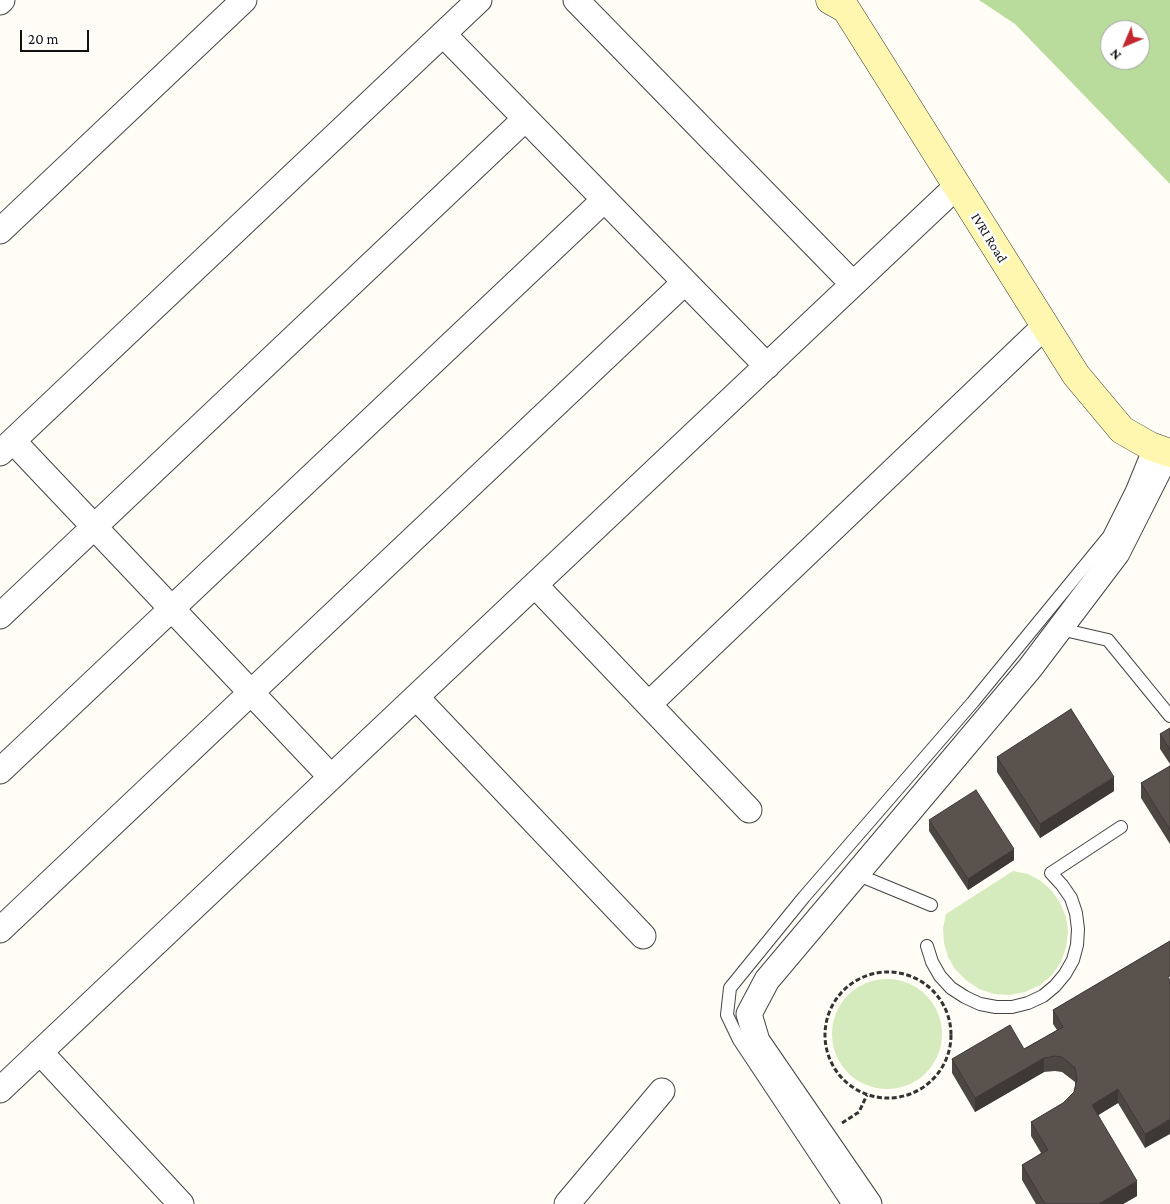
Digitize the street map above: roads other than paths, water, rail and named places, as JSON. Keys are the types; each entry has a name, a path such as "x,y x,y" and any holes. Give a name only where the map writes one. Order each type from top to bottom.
{"main road":[{"name":"IVRI Road","path":"830,0 846,9 1076,374 1122,430 1162,450"}],"street":[{"path":"0,231 244,0"},
{"path":"331,777 94,527 6,447 479,0"},
{"path":"576,0 853,284"},
{"path":"443,34 767,366"},
{"path":"0,616 525,119"},
{"path":"0,1090 957,186"},
{"path":"0,771 604,200"},
{"path":"0,930 685,282"},
{"path":"649,704 1045,326"},
{"path":"869,1204 757,1041 749,1014 767,980 1030,668 1117,553 1162,450"},
{"path":"535,585 749,810"},
{"path":"416,697 643,936"},
{"path":"40,1052 181,1204"},
{"path":"567,1204 662,1091"}],"lane":[{"path":"848,1204 739,1040 728,1015 730,988 804,897 973,702 1108,536 1132,490 1162,450"},
{"path":"1060,629 1108,640 1170,716"},
{"path":"927,946 932,962 940,976 951,988 980,1004 1012,1007 1028,1003 1043,996 1065,974 1073,960 1077,945 1076,913 1071,898 1051,873 1121,827"},
{"path":"856,874 931,905"}]}
